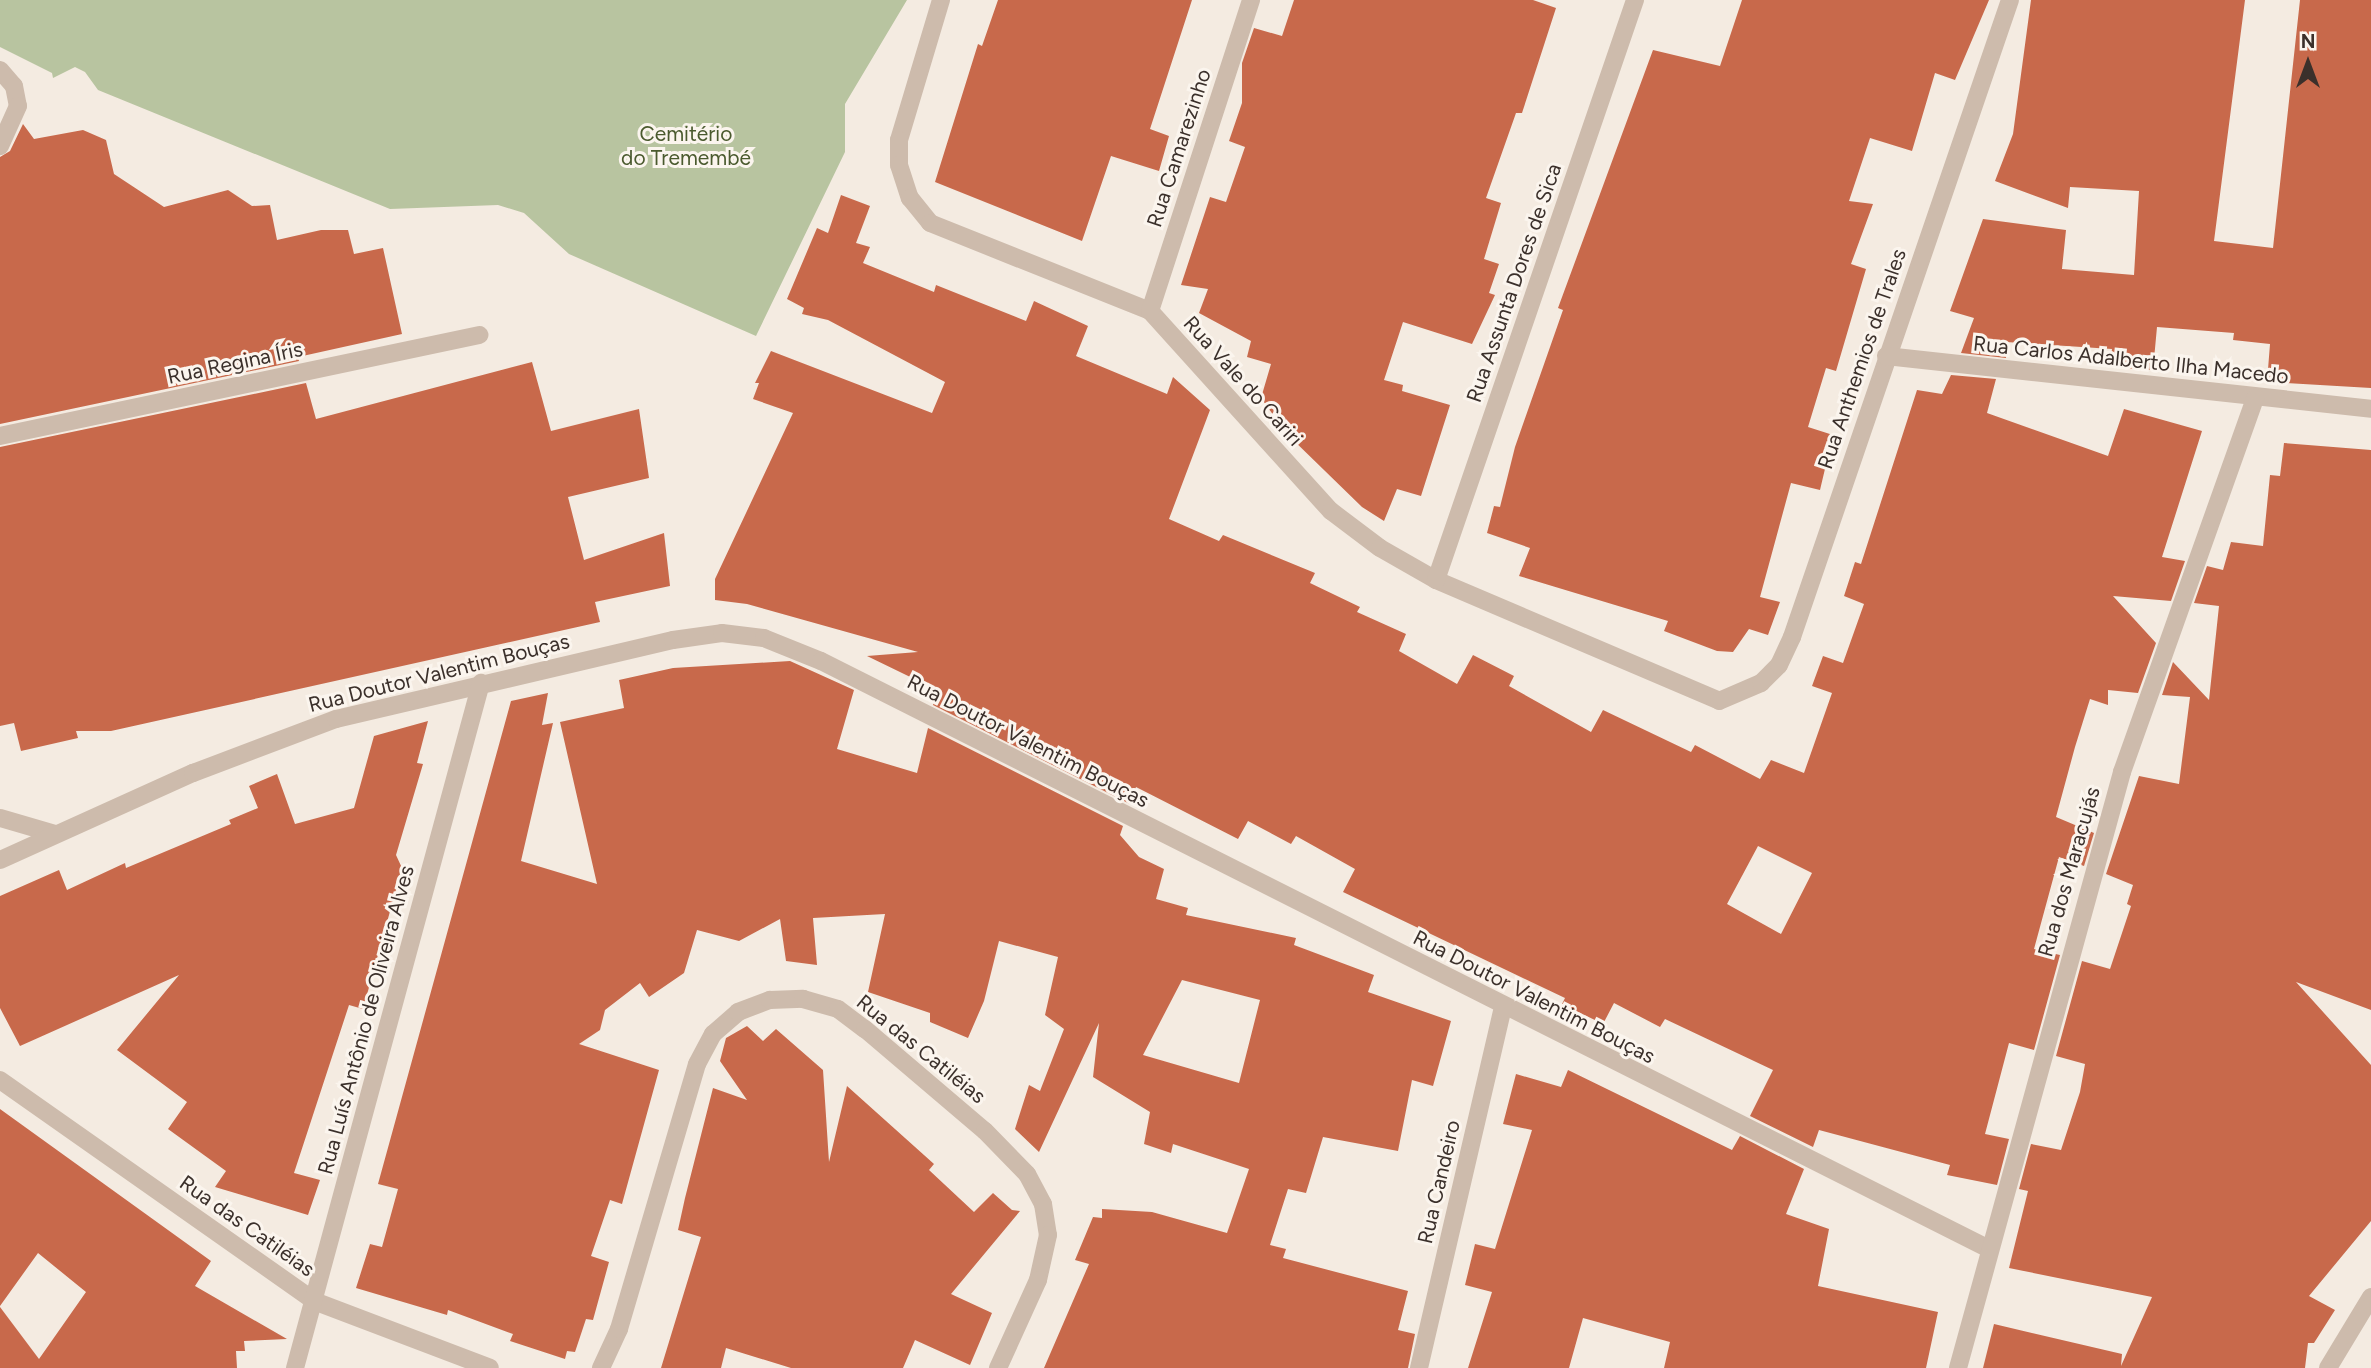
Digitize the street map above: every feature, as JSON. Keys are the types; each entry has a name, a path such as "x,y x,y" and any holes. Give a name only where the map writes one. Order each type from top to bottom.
{"street":[{"name":"Rua Vale do Cariri","path":"941,0 899,140 899,165 910,198 930,223 1150,310 1331,511 1380,548 1436,580 1718,701"},
{"name":"Rua Camarezinho","path":"1150,310 1251,0"},
{"name":"Rua Assunta Dores de Sica","path":"1436,580 1635,0"},
{"name":"Rua Anthemios de Trales","path":"1718,701 1761,683 1779,665 2010,0"},
{"path":"0,70 14,86 18,106 0,146"},
{"name":"Rua Regina Íris","path":"0,436 479,335"},
{"name":"Rua Carlos Adalberto Ilha Macedo","path":"1886,356 2255,398 2371,408"},
{"name":"Rua dos Maracujás","path":"1958,1368 1987,1248 2122,772 2255,398"},
{"name":"Rua Doutor Valentim Bouças","path":"0,860 193,773 336,719 673,640 722,633 764,638 821,661 1503,1007 1987,1248"},
{"name":"Rua Luís Antônio de Oliveira Alves","path":"295,1368 481,683"},
{"path":"0,818 55,834"},
{"name":"Rua das Catiléias","path":"601,1368 619,1329 697,1064 713,1034 749,1008 770,1000 803,999 838,1009 875,1037 985,1131 1027,1174 1043,1204 1048,1235 1038,1280 998,1368"},
{"name":"Rua Candeiro","path":"1419,1368 1503,1007"},
{"name":"Rua das Catiléias","path":"0,1080 314,1301 490,1368"},
{"path":"2328,1368 2371,1297"}],"green space":[{"name":"Cemitério do Tremembé","path":"0,0 907,0 845,104 845,152 756,336 569,254 524,213 498,205 390,209 98,90 85,72 75,67 53,78 52,73 0,47"}],"building":[{"path":"998,0 1192,0 1150,129 1169,136 1159,171 1111,156 1082,241 935,182 978,44 982,46"},
{"path":"1294,0 1533,0 1556,8 1522,113 1516,113 1486,198 1501,203 1484,259 1499,264 1489,293 1495,295 1472,344 1403,322 1384,380 1403,385 1402,391 1450,405 1421,496 1397,489 1384,521 1362,507 1287,434 1261,398 1271,364 1247,357 1251,341 1199,313 1208,289 1181,285 1210,197 1226,202 1245,147 1229,141 1242,103 1242,63 1254,28 1282,36"},
{"path":"1742,0 1989,0 1955,80 1935,73 1912,151 1870,138 1849,201 1873,204 1851,264 1866,269 1836,371 1826,368 1808,427 1833,435 1820,490 1791,483 1760,597 1780,602 1768,635 1749,629 1733,652 1717,651 1664,631 1668,621 1519,576 1530,548 1487,533 1494,506 1500,507 1515,447 1563,310 1558,308 1653,50 1720,66"},
{"path":"2031,0 2245,0 2214,241 2273,248 2300,0 2371,0 2371,388 2267,382 2270,344 2233,340 2234,333 2157,327 2153,370 2110,367 2112,349 2006,342 2006,358 1961,353 1974,318 1950,311 1983,219 2066,230 2062,269 2134,275 2139,191 2070,187 2068,208 1995,181 2013,134"},
{"path":"23,124 34,139 83,130 106,140 114,174 164,207 228,190 252,206 270,205 277,240 321,230 348,230 354,254 383,248 402,334 298,357 299,361 0,424 0,157 10,151"},
{"path":"841,195 870,206 856,243 870,247 863,263 934,292 936,285 1026,321 1034,301 1088,326 1076,356 1167,394 1173,377 1210,410 1169,519 1219,541 1223,535 1315,573 1310,583 1360,607 1357,612 1406,634 1399,651 1457,684 1473,655 1514,676 1509,686 1591,732 1603,710 1691,752 1695,745 1760,779 1771,760 1804,773 1832,693 1812,686 1823,656 1843,663 1864,604 1844,596 1855,562 1861,564 1917,390 1942,394 1951,375 1996,379 1987,413 2108,456 2124,409 2202,431 2162,557 2185,561 2171,601 2113,596 2156,643 2138,693 2108,690 2108,705 2090,699 2075,747 2056,817 2094,833 2084,866 2059,857 2034,949 2060,955 2034,1050 2009,1043 1985,1134 2009,1139 1997,1185 1947,1175 1950,1165 1819,1130 1813,1147 1750,1116 1773,1070 1665,1019 1660,1027 1614,1003 1603,1024 1562,1004 1565,998 1343,892 1355,869 1296,836 1291,844 1248,821 1238,839 1136,787 1130,804 933,705 937,690 867,656 918,652 747,604 715,600 715,579 793,413 753,399 759,383 755,383 771,351 932,413 945,382 828,320 802,314 804,308 787,299 817,228 828,233","holes":["1758,846 1812,873 1781,934 1727,904"]},
{"path":"532,362 551,431 639,409 649,478 568,497 584,560 664,533 670,586 595,602 600,622 111,731 76,731 78,738 21,751 14,723 0,726 0,447 306,383 316,419"},
{"path":"2284,443 2371,450 2371,1010 2296,982 2371,1065 2371,1221 2309,1296 2335,1310 2314,1343 2308,1343 2305,1368 1983,1368 1994,1324 2122,1354 2121,1366 2152,1297 2009,1268 2028,1191 2019,1189 2031,1144 2061,1150 2080,1092 2085,1064 2056,1056 2082,961 2110,969 2131,906 2127,904 2133,885 2106,874 2139,776 2179,784 2190,697 2162,695 2173,662 2209,700 2219,606 2194,603 2207,566 2223,570 2231,542 2263,546 2270,475 2280,476"},
{"path":"790,661 854,690 837,749 917,773 928,728 1123,826 1120,835 1139,857 1164,869 1156,899 1188,908 1186,915 1296,938 1294,945 1374,975 1368,992 1451,1021 1433,1086 1412,1080 1398,1151 1323,1137 1306,1193 1288,1189 1270,1245 1286,1249 1283,1258 1408,1291 1398,1330 1415,1334 1408,1368 1044,1368 1089,1264 1075,1260 1093,1217 1102,1218 1102,1209 1152,1212 1227,1233 1249,1169 1173,1144 1171,1153 1144,1144 1150,1112 1093,1077 1099,1023 1039,1152 1015,1129 1029,1085 1040,1091 1064,1029 1045,1015 1058,957 999,941 984,1001 968,1038 930,1022 930,1013 868,992 885,914 813,918 817,965 786,961 780,919 739,941 697,930 684,973 649,997 640,983 605,1010 600,1030 579,1044 659,1070 622,1204 610,1200 591,1256 609,1262 593,1320 586,1319 575,1352 567,1351 565,1359 510,1341 513,1334 448,1310 447,1315 356,1288 370,1244 382,1247 398,1189 378,1184 511,701 548,693 542,725 553,723 521,861 597,884 560,722 624,708 619,680 673,668","holes":["1182,980 1260,1000 1239,1083 1143,1055"]},
{"path":"428,721 417,763 423,764 396,855 402,868 363,1009 349,1005 294,1173 320,1180 308,1215 215,1187 226,1171 168,1129 187,1102 117,1050 179,975 20,1046 0,1008 0,896 59,870 67,890 125,863 126,868 231,824 229,820 258,808 249,786 277,774 295,824 354,808 374,736"},
{"path":"747,1026 763,1041 776,1029 823,1070 829,1162 847,1086 934,1164 929,1170 974,1212 993,1193 1012,1210 1020,1211 951,1294 992,1313 970,1365 915,1340 903,1368 791,1368 726,1348 721,1368 661,1368 701,1237 678,1230 685,1198 713,1088 747,1100 720,1061 726,1038"},
{"path":"1568,1070 1732,1150 1740,1136 1804,1169 1786,1214 1829,1229 1818,1286 1938,1312 1926,1368 1664,1368 1670,1342 1583,1318 1569,1368 1468,1368 1492,1292 1465,1285 1475,1244 1495,1249 1532,1130 1503,1124 1516,1074 1561,1087"},
{"path":"0,1109 211,1261 195,1286 287,1339 244,1341 245,1351 236,1351 237,1368 0,1368 0,1307 39,1359 86,1292 38,1253 0,1306"}]}
